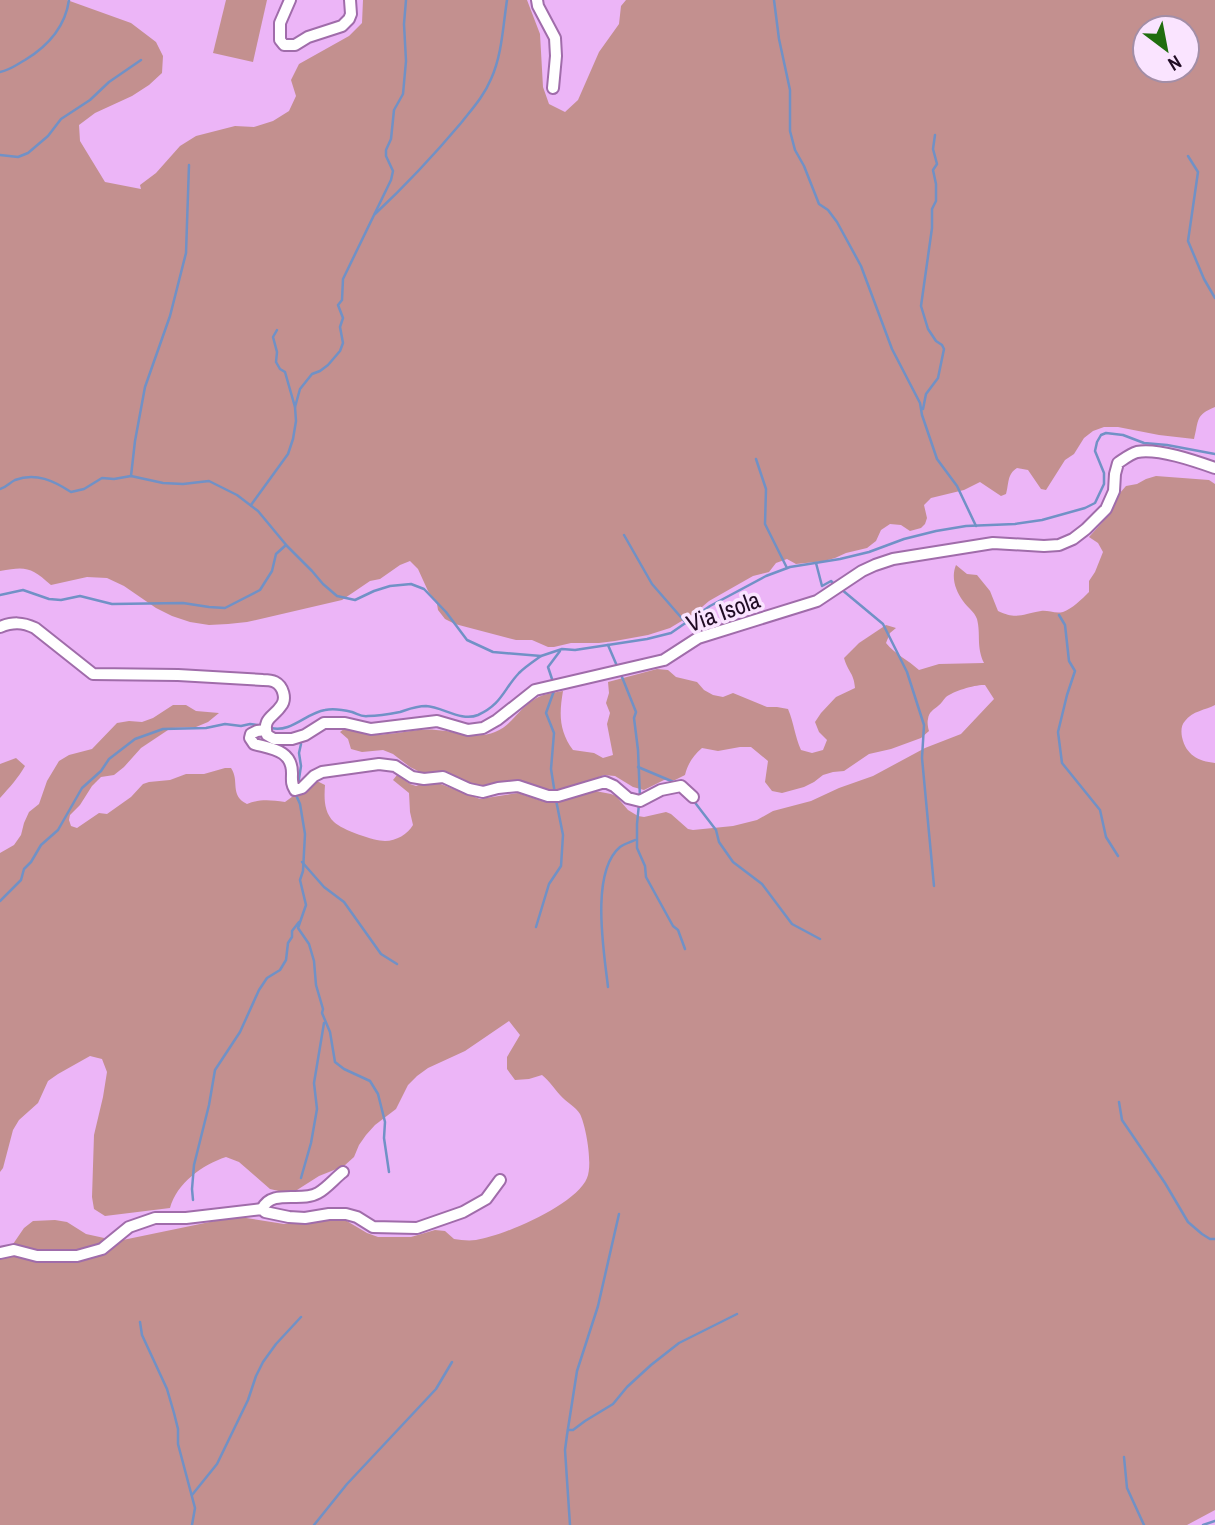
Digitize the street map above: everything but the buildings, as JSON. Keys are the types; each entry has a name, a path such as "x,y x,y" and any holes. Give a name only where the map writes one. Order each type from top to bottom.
{"street":[{"path":"290,0 280,23 279,40 284,45 295,45 308,37 342,26 351,14 350,0"},
{"path":"537,0 555,38 553,88"},
{"name":"Via Isola","path":"265,730 267,735 274,739 292,739 305,735 324,723 345,723 371,729 437,721 468,730 483,728 498,720 535,690 664,660 698,638 817,601 862,571 893,559 993,542 1059,545 1073,539 1097,519 1111,499 1118,463 1138,452 1175,456 1215,467"},
{"path":"0,627 24,623 35,628 93,674 178,675 275,682 285,697 283,705 268,720 265,730 251,734 250,738 254,744 282,751 288,757 292,765 292,786 295,790 303,788 322,772 379,764 396,766 412,777 443,777 468,789 484,792 518,786 548,796 558,796 604,782 614,786 628,798 640,801 661,790 681,786 693,797"},
{"path":"262,1209 265,1203 277,1197 317,1194 343,1172"},
{"path":"0,1253 14,1250 37,1256 77,1256 102,1249 129,1227 155,1218 186,1219 262,1209 265,1212 305,1218 346,1213 373,1227 417,1228 463,1212 486,1199 500,1180"}],"shaded area":[{"path":"0,0 67,0 131,23 156,42 163,56 162,73 132,96 95,113 79,125 80,141 105,182 141,189 140,185 156,173 180,146 196,136 235,126 254,127 273,121 289,111 296,96 291,80 299,64 349,36 362,23 363,0 527,0 540,34 543,87 549,104 565,112 578,100 599,52 619,24 621,6 626,0 1215,0 1215,407 1201,416 1194,439 1104,427 1084,438 1074,454 1065,460 1046,490 1041,489 1028,470 1017,468 1010,476 1006,494 1001,496 980,482 964,490 931,498 924,505 927,518 921,528 910,531 901,525 890,524 881,530 876,541 867,548 824,561 796,564 787,559 776,563 769,572 753,576 709,601 670,628 648,635 599,643 571,643 548,647 532,640 516,640 455,624 445,619 438,610 418,569 410,561 380,579 370,581 342,600 247,622 209,625 172,616 107,578 87,577 51,585 28,569 0,571"},
{"path":"226,0 267,0 253,62 213,53"},
{"path":"1156,476 1209,480 1215,484 1215,705 1191,715 1181,731 1190,753 1203,761 1215,763 1215,1510 1187,1525 0,1525 0,1257 33,1221 67,1222 86,1234 118,1241 229,1218 240,1217 284,1224 340,1217 378,1237 411,1237 435,1230 445,1231 454,1239 476,1240 538,1218 569,1199 580,1188 589,1172 586,1136 578,1111 562,1098 542,1075 515,1080 507,1069 507,1057 520,1035 509,1021 465,1051 417,1076 408,1085 396,1109 366,1135 354,1157 344,1166 319,1176 297,1190 283,1192 270,1189 239,1162 226,1157 208,1165 184,1183 170,1208 105,1216 94,1209 94,1135 107,1072 102,1059 90,1056 48,1081 38,1103 19,1120 13,1130 0,1172 0,853 14,845 21,835 29,812 39,804 47,781 59,761 69,755 92,749 117,723 142,722 173,705 186,705 196,711 219,713 196,727 171,728 141,748 114,775 101,777 70,815 71,826 77,828 99,813 107,814 131,797 143,784 225,768 231,768 236,792 247,804 265,800 285,802 315,780 325,785 325,805 334,822 351,832 380,841 397,838 413,825 409,793 393,780 397,775 416,786 427,782 438,783 480,799 518,793 545,802 590,790 616,796 628,810 638,816 666,812 693,830 733,826 757,820 773,811 811,801 873,776 925,748 961,734 994,699 985,685 954,692 930,713 929,731 921,738 869,754 844,771 823,775 804,787 782,793 772,791 765,782 768,761 751,747 718,751 702,748 691,760 685,775 675,780 664,780 644,790 615,776 604,775 560,792 549,793 520,782 472,785 442,772 420,772 383,750 362,752 351,749 348,739 340,732 344,729 382,734 430,730 488,734 506,726 535,699 563,691 561,722 568,743 573,750 594,753 603,758 613,755 607,724 610,713 606,703 608,682 657,669 668,670 676,677 697,682 713,695 723,697 733,693 767,707 788,709 801,750 812,753 823,750 827,740 819,732 815,722 836,697 855,688 844,658 859,643 886,625 896,628 890,633 886,643 919,670 939,664 984,663 977,619 956,588 956,565 967,574 977,575 990,591 998,611 1005,614 1015,616 1041,611 1066,611 1089,592 1089,581 1103,552 1098,543 1089,537 1107,517 1126,486"},
{"path":"16,758 25,766 0,798 0,764"}],"waterway":[{"path":"0,72 25,60 48,42 64,19 69,0"},
{"path":"251,505 288,454 293,439 295,407 300,389 312,374 328,365 343,343 340,327 343,318 338,305 342,300 343,279 393,171 386,150 391,139 394,110 403,94 406,0"},
{"path":"375,214 441,147 485,91 498,60 507,0"},
{"path":"774,0 790,90 790,131 795,150 819,204 828,210 837,222 861,266 892,349 920,403 937,459 957,486 976,526"},
{"path":"0,155 18,157 28,153 48,136 61,119 141,60"},
{"path":"923,409 926,394 938,378 944,349 928,329 921,306 932,228 932,209 936,201 933,170 937,164 933,149 935,135"},
{"path":"1188,156 1198,172 1188,241 1215,298"},
{"path":"131,476 145,387 170,316 186,253 189,165"},
{"path":"277,330 273,337 277,352 276,362 285,372 295,407"},
{"path":"0,489 15,480 30,477 51,481 71,492 84,489 102,478 131,476 183,484 209,481 237,495 258,511 287,546 337,596 355,600 390,586 411,584 424,589 467,640 493,652 541,656 562,649 575,650 671,633 710,606 766,576 790,567 869,552 936,531 1042,520 1085,508 1095,503 1104,484 1104,473 1095,451 1101,435 1106,433 1123,435 1144,443 1215,454"},
{"path":"756,459 766,489 765,524 787,568"},
{"path":"624,535 652,584 686,623"},
{"path":"0,595 23,590 49,599 61,600 80,596 112,604 183,603 225,608 260,590 272,571 276,554 286,545"},
{"path":"816,563 822,586 831,581 835,585"},
{"path":"841,589 883,624 907,672 924,725 922,758 934,886"},
{"path":"1059,615 1065,625 1069,661 1075,671 1058,732 1062,763 1100,810 1106,837 1118,856"},
{"path":"608,645 617,666"},
{"path":"553,682 548,667 560,651"},
{"path":"271,728 285,728 318,712 332,709 366,716 426,706 472,717 492,706 519,673 541,656"},
{"path":"620,672 636,712 634,718 640,798"},
{"path":"555,688 546,713 554,733 551,769 555,794"},
{"path":"0,901 21,880 24,869 41,845 58,830 82,788 101,771 109,759 135,739 163,729 206,728 225,724 264,726"},
{"path":"298,785 301,766 299,740"},
{"path":"638,767 676,783"},
{"path":"296,795 305,834 300,880 306,905 298,928 309,944 314,961 316,985 322,1013 330,1032 335,1062 370,1081 378,1094 385,1122 384,1138 389,1172"},
{"path":"536,927 549,884 561,866 563,835 556,800"},
{"path":"693,800 716,830 719,842 733,862 762,884 792,924 820,939"},
{"path":"639,804 637,848 645,866 646,877 673,926 678,930 685,949"},
{"path":"608,987 601,913 605,874 620,847 635,840"},
{"path":"302,862 324,887 344,902 381,954 397,964"},
{"path":"193,1200 194,1165 215,1070 240,1032 259,990 267,978 280,970 286,960 292,931 299,922"},
{"path":"301,1178 317,1109 314,1083 324,1023"},
{"path":"1119,1102 1122,1120 1188,1222 1202,1234 1215,1239"},
{"path":"570,1525 565,1450 577,1371 598,1306 619,1214"},
{"path":"568,1430 573,1430 613,1404 627,1387 679,1343 737,1314"},
{"path":"192,1495 217,1464 263,1362 301,1317"},
{"path":"140,1322 142,1335 167,1389 174,1413 178,1444 195,1508 192,1525"},
{"path":"314,1525 347,1484 436,1389 452,1362"},
{"path":"1124,1457 1127,1488 1144,1525"},
{"path":"1203,1525 1215,1521"}]}
